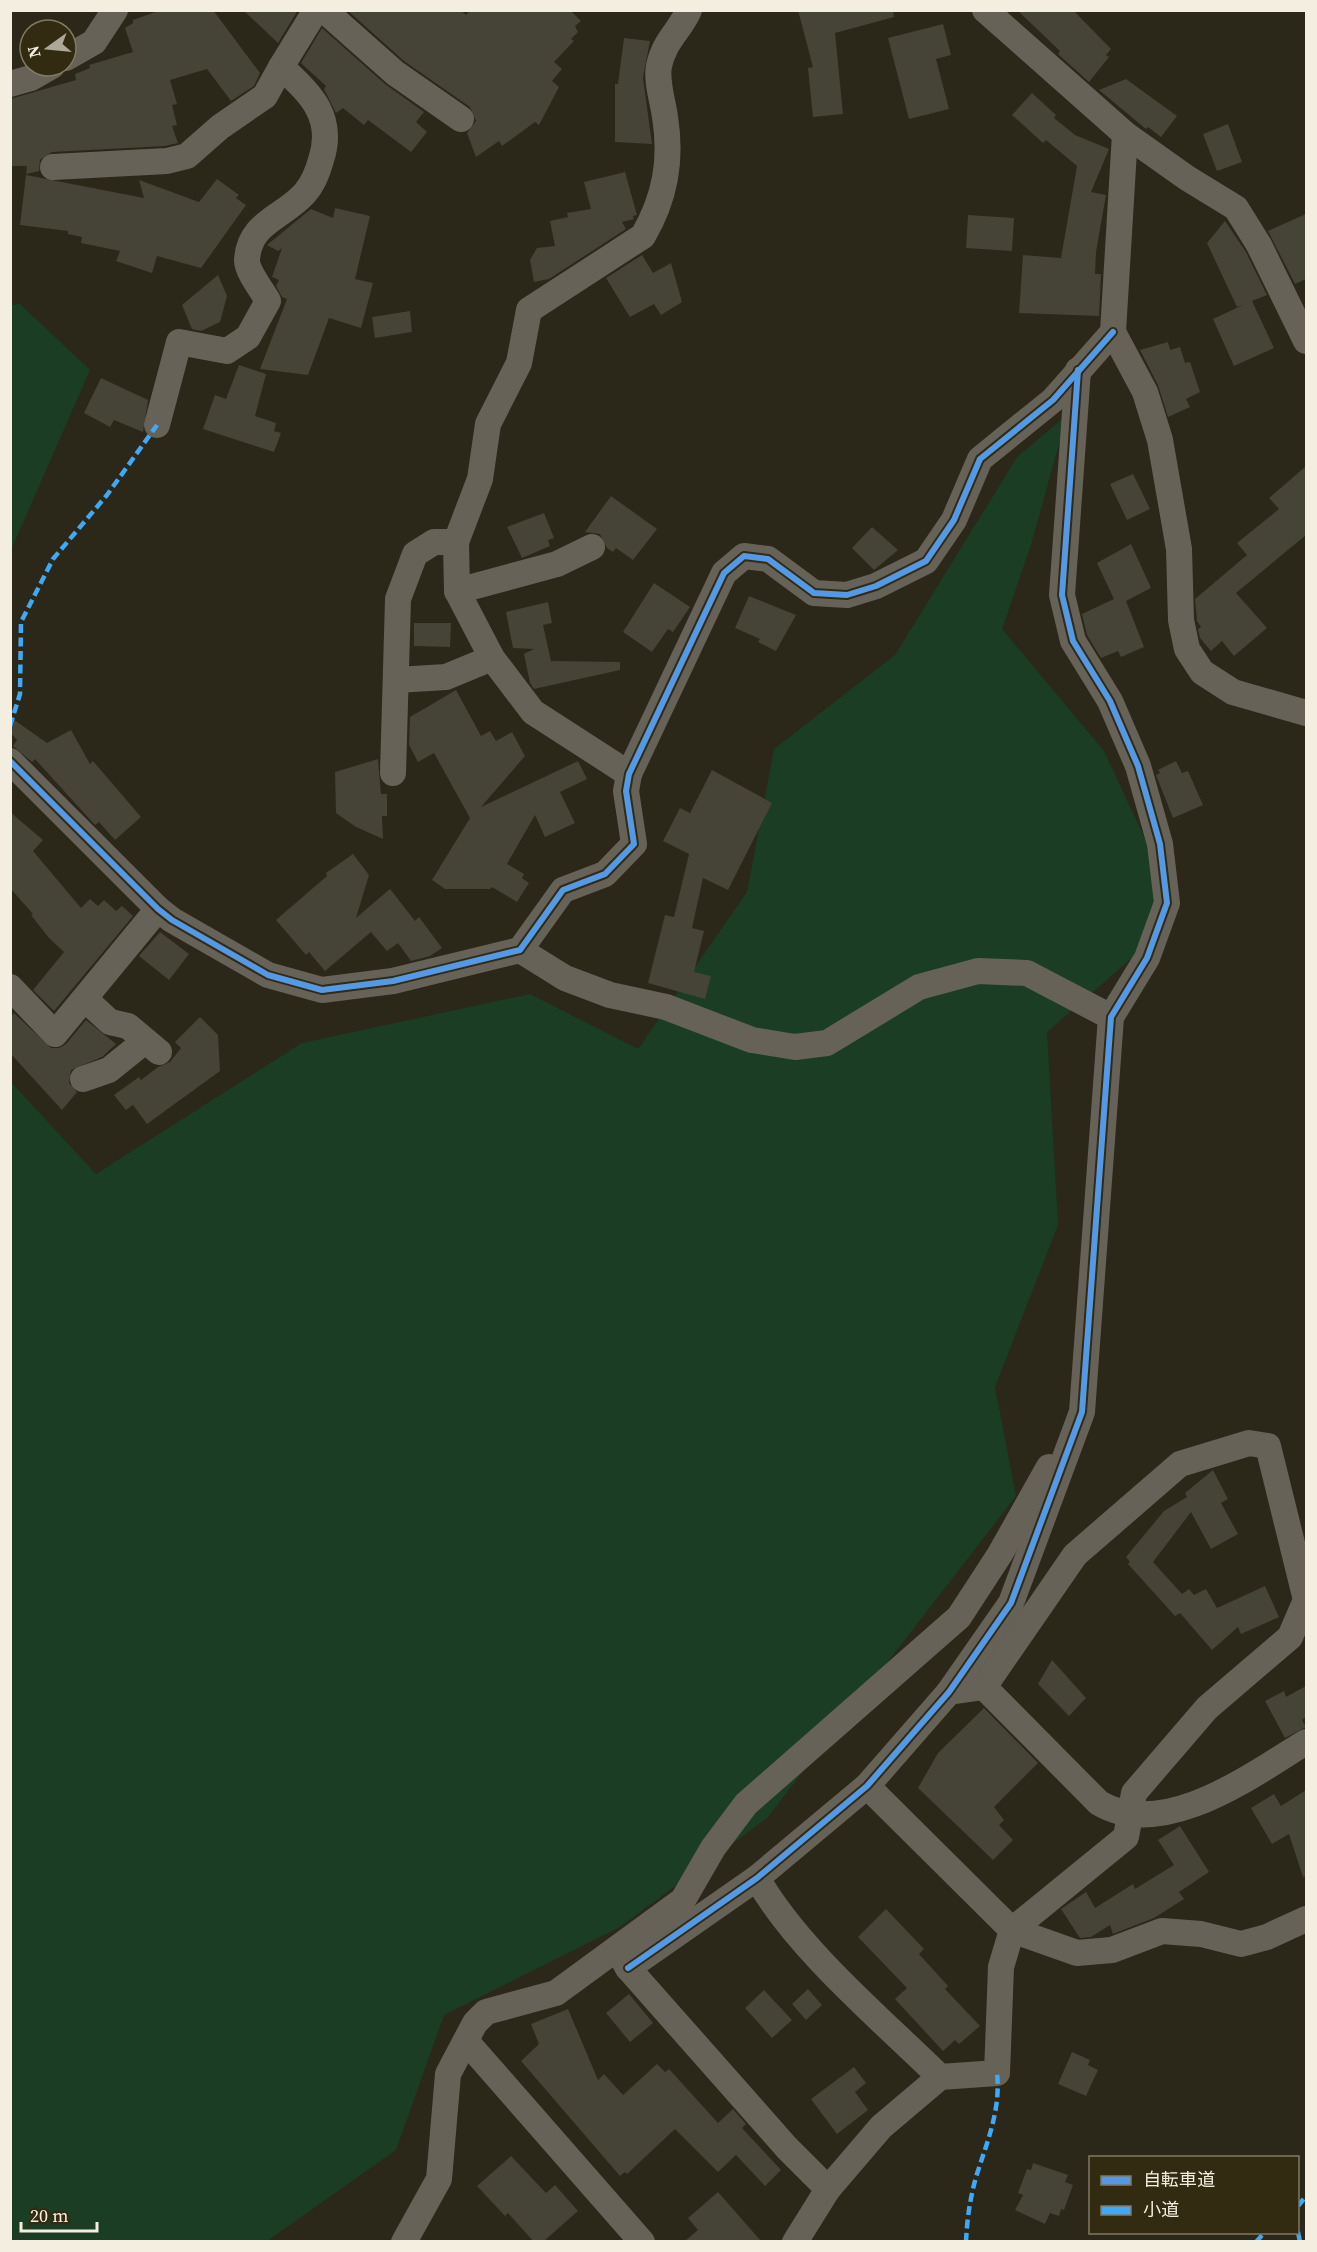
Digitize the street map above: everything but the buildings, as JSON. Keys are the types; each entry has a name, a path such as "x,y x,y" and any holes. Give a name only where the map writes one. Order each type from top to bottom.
{"street":[{"path":"78,51 94,42 115,10"},
{"path":"53,167 167,161 187,156 220,127 265,96 316,10"},
{"path":"324,10 395,73 461,119"},
{"path":"629,774 533,712 492,658 457,591 456,542 480,479 488,424 519,363 529,310 643,236 653,219 668,174 667,124 658,70 663,49 689,10"},
{"path":"985,10 1125,134 1187,178 1236,208 1259,245 1306,341"},
{"path":"157,424 179,342 227,351 248,337 268,301 247,263 250,243 258,228 305,193 318,170 327,142 321,112 306,89 281,67"},
{"path":"10,84 32,78"},
{"path":"1125,134 1113,332 1145,392 1160,440 1179,549 1181,620 1187,649 1202,672 1233,692 1306,713"},
{"path":"10,761 158,909 172,920 268,975 322,990 393,981 520,950 563,890 605,874 634,844 626,791 629,774 724,573 744,556 768,559 814,592 847,595 876,586 926,561 954,520 980,459 1053,400 1113,332"},
{"path":"404,2241 439,2179 448,2074 475,2023 486,2012 556,1993 623,1959 757,1878 867,1786 949,1692 1011,1603 1082,1412 1112,1017 1147,958 1167,903 1160,844 1138,766 1110,700 1073,641 1062,595 1078,370"},
{"path":"393,773 398,599 415,554 434,542 456,542"},
{"path":"457,591 557,564 592,547"},
{"path":"396,680 446,677 492,658"},
{"path":"10,987 55,1034 158,909"},
{"path":"520,950 565,978 610,995 666,1006 752,1040 795,1047 827,1043 919,987 978,971 1027,973 1112,1017"},
{"path":"83,1079 109,1070 152,1047 128,1026 110,1022 85,999"},
{"path":"623,1959 683,1900 713,1848 746,1804 959,1617 1000,1554 1082,1412"},
{"path":"795,2241 828,2189 881,2127 940,2077 997,2073 1001,1967 1012,1930 1126,1837 1134,1793 1207,1708 1290,1637 1306,1600 1268,1446 1249,1443 1180,1464 1075,1556 984,1688 949,1692"},
{"path":"984,1688 1099,1803 1114,1811 1130,1814 1186,1809 1223,1793 1306,1742"},
{"path":"867,1786 1012,1930 1077,1953 1112,1950 1162,1931 1201,1934 1241,1944 1267,1937 1306,1919"},
{"path":"757,1878 774,1908 844,1983 940,2077"},
{"path":"623,1959 787,2148 828,2189"},
{"path":"466,2041 642,2241"}],"green space":[{"path":"20,304 90,370 11,550 10,305"},
{"path":"1067,415 1031,545 1002,629 1104,751 1167,886 1133,957 1047,1032 1058,1225 995,1387 1016,1496 767,1818 620,1927 444,2015 396,2150 267,2241 11,2241 10,1081 96,1174 302,1043 530,994 638,1049 747,892 774,749 895,655 1017,457"}],"marked path":[{"path":"10,726 20,694 21,622 53,559 107,495 157,425"},
{"path":"966,2242 972,2193 995,2113 997,2073"},
{"path":"1299,2205 1306,2196"},
{"path":"1256,2242 1263,2234"},
{"path":"1298,2234 1300,2242"}],"cycle path":[{"path":"10,761 158,909 172,920 268,975 322,990 393,981 520,950 563,890 605,874 634,844 626,791 629,774 724,573 744,556 768,559 814,593 847,595 876,586 926,561 954,520 980,459 1053,400 1113,332"},
{"path":"628,1968 757,1878 867,1786 949,1692 1011,1603 1082,1412 1111,1017 1147,958 1167,903 1160,844 1138,766 1110,701 1073,641 1062,595 1078,370"}]}
